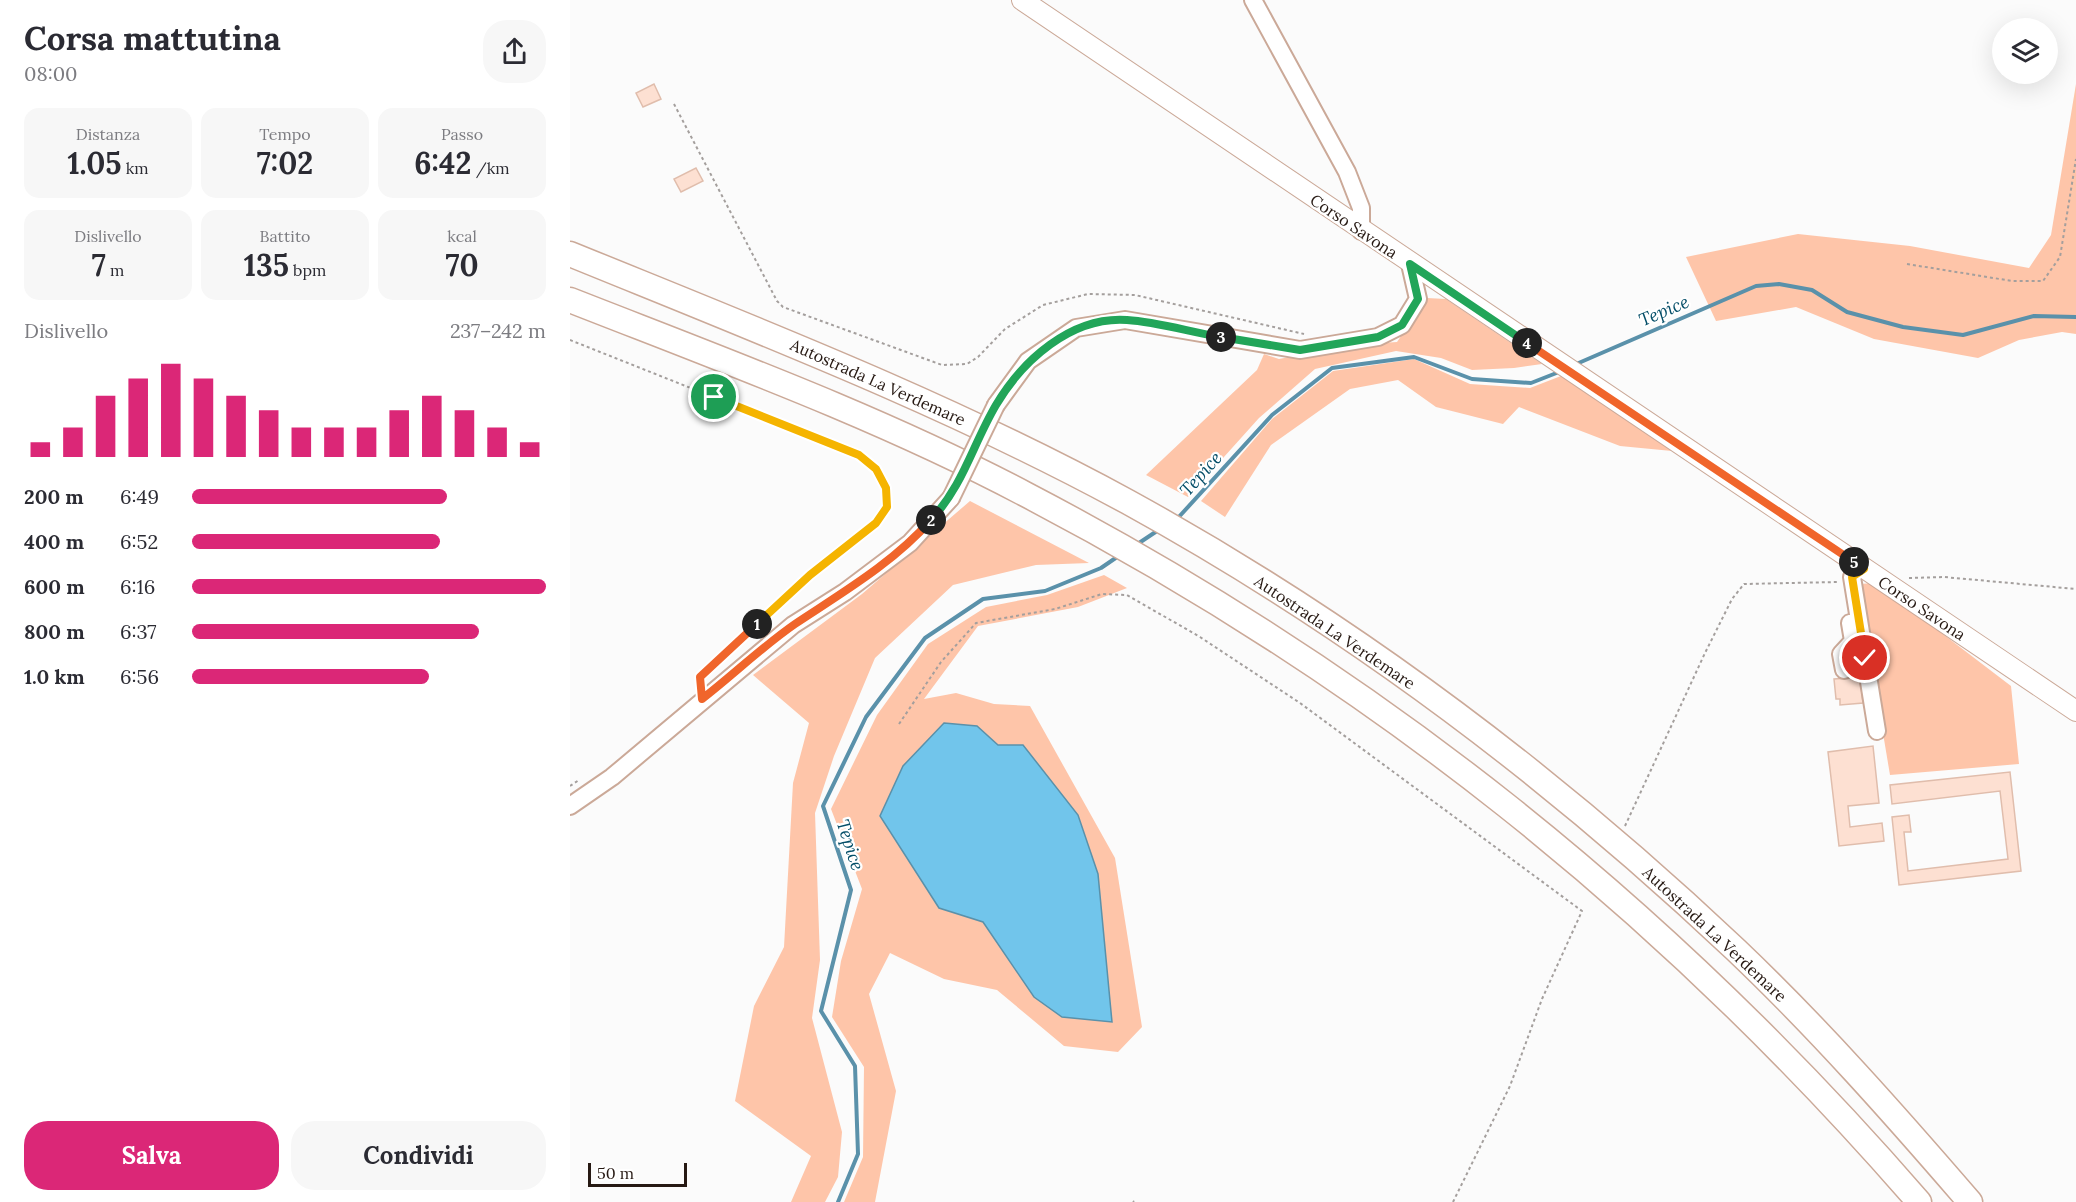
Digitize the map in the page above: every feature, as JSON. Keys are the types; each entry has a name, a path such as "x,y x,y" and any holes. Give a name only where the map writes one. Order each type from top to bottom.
{"highway":[{"name":"Autostrada La Verdemare","path":"570,254 839,362 986,430 1129,503 1278,592 1453,713 1608,837 1737,951 1822,1035 1970,1202"},
{"path":"570,300 822,399 924,444 1024,493 1097,533 1279,640 1441,754 1525,818 1693,965 1780,1049 1919,1202"}],"main road":[{"name":"Corso Savona","path":"1022,0 1611,399 1854,576 1887,585 2076,711"}],"street":[{"path":"1253,0 1347,172 1361,208 1361,231"},
{"path":"570,806 612,777 702,699 793,625 844,592 910,543 951,498 996,405 1028,361 1076,328 1125,320 1300,350 1378,337 1402,325 1418,299 1410,264"},
{"path":"1844,670 1841,654 1853,641 1854,576"},
{"path":"1854,576 1877,731"}],"path":[{"path":"674,104 777,302 783,307 942,365 967,364 978,357 1005,329 1043,305 1088,294 1135,295 1309,335"},
{"path":"1907,264 2012,281 2043,281 2060,257 2076,159"},
{"path":"570,340 859,455 876,469 886,488 887,507 876,523 810,575 700,677 702,699"},
{"path":"1625,826 1705,653 1732,599 1744,584 1854,576"},
{"path":"1887,585 1912,577 1944,577 2076,589"},
{"path":"899,724 941,662 976,624 1055,609 1102,594 1127,595 1200,637 1300,704 1582,911 1542,999 1510,1086 1453,1202"}],"shaded area":[{"path":"2076,84 2076,334 2062,332 2019,340 1978,358 1874,339 1796,307 1716,321 1686,257 1798,234 1910,246 2029,268 2051,235"},
{"path":"1427,298 1446,299 1542,364 1472,370 1441,358 1396,351 1315,369 1259,418 1188,497 1146,475 1257,370 1264,354 1279,359 1351,345 1397,342"},
{"path":"1414,359 1470,384 1530,388 1561,376 1672,451 1620,446 1519,407 1503,424 1436,407 1398,380 1350,389 1271,445 1225,517 1201,501 1272,419 1333,371"},
{"path":"970,501 1089,563 1036,565 953,585 875,658 834,756 815,813 820,960 812,1018 842,1132 838,1177 825,1202 791,1202 811,1156 735,1101 754,1006 784,947 793,783 809,723 753,675 862,594"},
{"path":"1104,575 1127,588 1078,607 978,626 924,699 956,693 994,704 1030,706 1115,858 1142,1027 1118,1052 1064,1046 997,990 944,979 890,953 869,994 896,1091 875,1202 844,1202 863,1157 864,1067 832,1017 841,961 862,889 831,809 877,715 928,644 986,607 1047,595"},
{"path":"1876,583 2011,686 2019,764 1890,775 1858,584"}],"water":[{"path":"944,723 977,726 998,745 1023,745 1078,815 1098,874 1112,1022 1062,1017 1034,997 983,922 939,908 880,816 903,766"}],"building":[{"path":"654,84 661,99 643,107 636,93"},
{"path":"696,168 703,181 681,192 674,179"},
{"path":"1860,677 1863,703 1840,705 1840,699 1836,699 1834,679"},
{"path":"1873,746 1879,803 1848,806 1850,827 1882,823 1884,841 1839,846 1828,752"},
{"path":"2010,772 2021,871 1899,885 1892,817 1909,815 1911,832 1904,832 1908,871 2008,859 2000,791 1892,804 1890,785"}],"waterway":[{"name":"Tepice","path":"1574,365 1756,286 1779,284 1812,290 1847,312 1903,327 1963,335 2034,316 2076,317"},
{"name":"Tepice","path":"1177,519 1272,415 1332,368 1414,357 1472,379 1531,383 1559,372"},
{"name":"Tepice","path":"1136,545 1160,529"},
{"name":"Tepice","path":"838,1202 858,1154 855,1066 821,1011 851,890 823,806 866,717 925,638 983,599 1045,591 1101,568 1120,555"}],"route":[{"path":"714,397 859,455 876,469 886,488 887,507 876,523 810,575 700,677 702,699 793,625 844,592 910,543 951,498 996,405 1028,361 1076,328 1125,320 1300,350 1378,337 1402,325 1418,299 1410,264 1864,569 1852,577 1865,658"}]}
